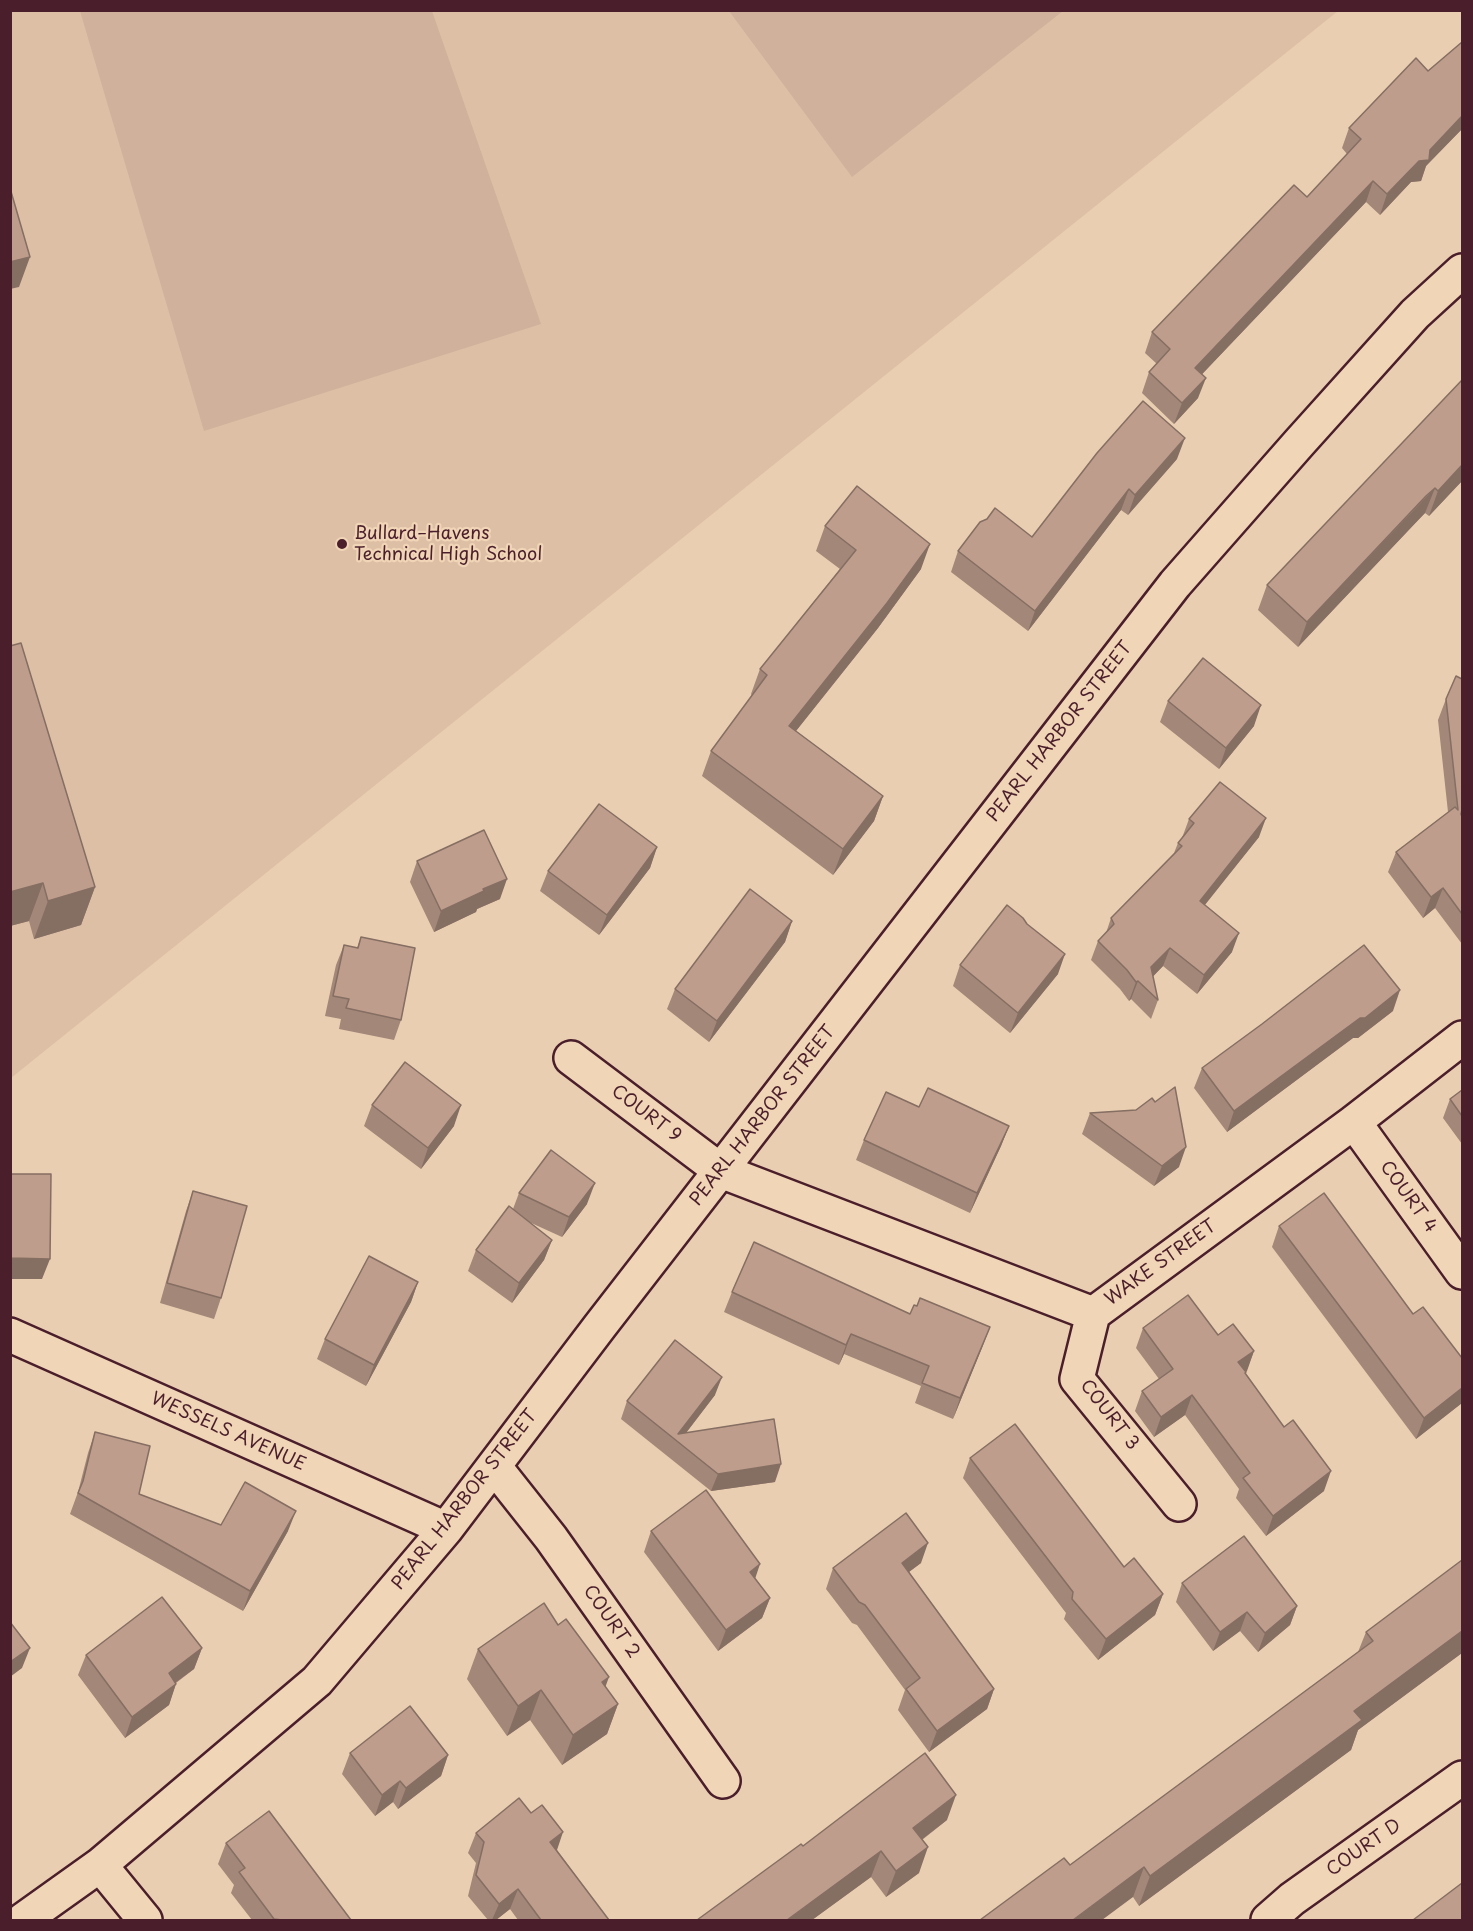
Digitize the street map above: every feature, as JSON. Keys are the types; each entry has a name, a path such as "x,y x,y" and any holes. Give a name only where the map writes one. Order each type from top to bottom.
{"street":[{"name":"PEARL HARBOR STREET","path":"24,1920 100,1865 317,1681 446,1529 600,1326 1175,584 1415,314 1462,271"},
{"name":"WAKE STREET","path":"721,1171 1093,1314 1354,1122 1462,1038"},
{"name":"COURT 9","path":"571,1058 721,1171"},
{"name":"COURT 4","path":"1354,1122 1462,1272"},
{"name":"COURT 3","path":"1093,1314 1077,1379 1179,1504"},
{"name":"WESSELS AVENUE","path":"10,1335 446,1529"},
{"name":"COURT 2","path":"494,1466 551,1538 723,1781"},
{"name":"COURT D","path":"1268,1920 1292,1899 1462,1778"},
{"path":"100,1865 145,1920"}],"shaded area":[{"name":"Bullard–Havens Technical High School","path":"11,11 1338,11 11,1078"},
{"path":"80,11 432,11 541,324 204,431"},
{"path":"729,11 1063,11 852,177"}],"building":[{"path":"1462,42 1462,116 1430,150 1429,160 1419,161 1387,194 1373,181 1195,368 1206,378 1182,403 1149,372 1170,349 1152,332 1294,185 1307,197 1361,139 1349,128 1416,58 1428,71"},
{"path":"10,188 30,257 10,262"},
{"path":"1462,380 1462,465 1438,491 1435,488 1426,496 1307,622 1267,585"},
{"path":"1143,401 1185,438 1135,495 1129,489 1035,611 958,551 980,522 987,519 995,508 1032,537 1097,453"},
{"path":"857,486 930,544 887,603 789,726 883,796 843,849 711,751 767,675 760,669 856,550 825,526"},
{"path":"21,643 95,887 48,901 43,883 10,892 10,646"},
{"path":"1203,658 1261,705 1226,748 1168,701"},
{"path":"1456,676 1462,679 1462,914 1443,888 1431,897 1396,852 1455,807 1458,810 1446,699"},
{"path":"1220,782 1266,818 1200,901 1239,933 1204,975 1170,948 1151,967 1158,1000 1138,981 1136,982 1098,941 1114,924 1111,918 1182,846 1178,843 1194,823 1189,819"},
{"path":"599,804 657,847 607,915 548,871"},
{"path":"484,830 507,879 441,911 417,861"},
{"path":"750,889 792,921 717,1021 675,989"},
{"path":"1007,905 1065,954 1018,1013 960,965"},
{"path":"361,937 415,948 401,1020 346,1008 349,999 333,996 344,945 358,948"},
{"path":"1364,945 1400,990 1365,1018 1360,1018 1234,1111 1202,1068"},
{"path":"405,1062 461,1105 428,1148 372,1105"},
{"path":"1175,1087 1186,1147 1162,1166 1090,1113 1136,1110 1152,1098 1155,1102"},
{"path":"928,1088 1009,1126 977,1193 864,1140 886,1092 919,1107"},
{"path":"1462,1090 1462,1116 1450,1099"},
{"path":"551,1150 595,1183 569,1217 519,1193"},
{"path":"10,1174 51,1174 50,1259 10,1258"},
{"path":"193,1191 247,1206 221,1298 167,1283"},
{"path":"1324,1193 1413,1314 1423,1307 1462,1358 1462,1388 1424,1418 1279,1226"},
{"path":"509,1206 552,1240 519,1283 476,1250"},
{"path":"754,1242 910,1314 920,1298 990,1327 960,1398 922,1383 929,1366 851,1334 846,1345 732,1292"},
{"path":"369,1256 418,1282 374,1365 325,1339"},
{"path":"1188,1295 1218,1335 1233,1324 1254,1351 1238,1362 1245,1373 1284,1427 1293,1420 1331,1471 1273,1516 1243,1478 1250,1473 1192,1395 1161,1417 1142,1391 1173,1369 1143,1328"},
{"path":"675,1340 722,1377 678,1434 774,1419 781,1464 718,1474 627,1401"},
{"path":"1015,1424 1124,1567 1134,1558 1163,1594 1106,1639 1072,1599 1073,1592 970,1458"},
{"path":"95,1432 150,1446 139,1494 221,1525 245,1482 296,1511 250,1591 78,1493"},
{"path":"706,1490 760,1564 750,1572 770,1598 726,1630 651,1531"},
{"path":"906,1513 928,1543 902,1563 994,1689 937,1731 906,1689 920,1678 865,1605 859,1602 833,1568"},
{"path":"1244,1536 1297,1606 1265,1633 1247,1612 1220,1632 1182,1583"},
{"path":"1462,1560 1462,1631 1354,1711 1362,1720 1150,1876 1144,1867 1073,1920 980,1920 1064,1858 1070,1865 1373,1641 1366,1632"},
{"path":"162,1597 202,1648 169,1673 176,1684 132,1717 86,1655"},
{"path":"544,1603 558,1625 566,1619 609,1677 602,1682 618,1704 573,1735 541,1690 518,1706 478,1649"},
{"path":"10,1622 30,1648 10,1662"},
{"path":"410,1706 448,1755 406,1788 400,1781 382,1795 350,1753"},
{"path":"925,1753 956,1795 913,1828 928,1847 896,1871 881,1851 787,1920 697,1920 801,1844 803,1846"},
{"path":"519,1798 531,1813 542,1805 563,1832 550,1842 609,1920 541,1920 518,1889 499,1904 476,1875 484,1842 476,1833"},
{"path":"269,1811 351,1920 274,1919 239,1872 245,1868 226,1843"},
{"path":"1462,1883 1462,1920 1413,1920"}],"place":[{"name":"Bullard–Havens Technical High School","path":"342,544"}]}
